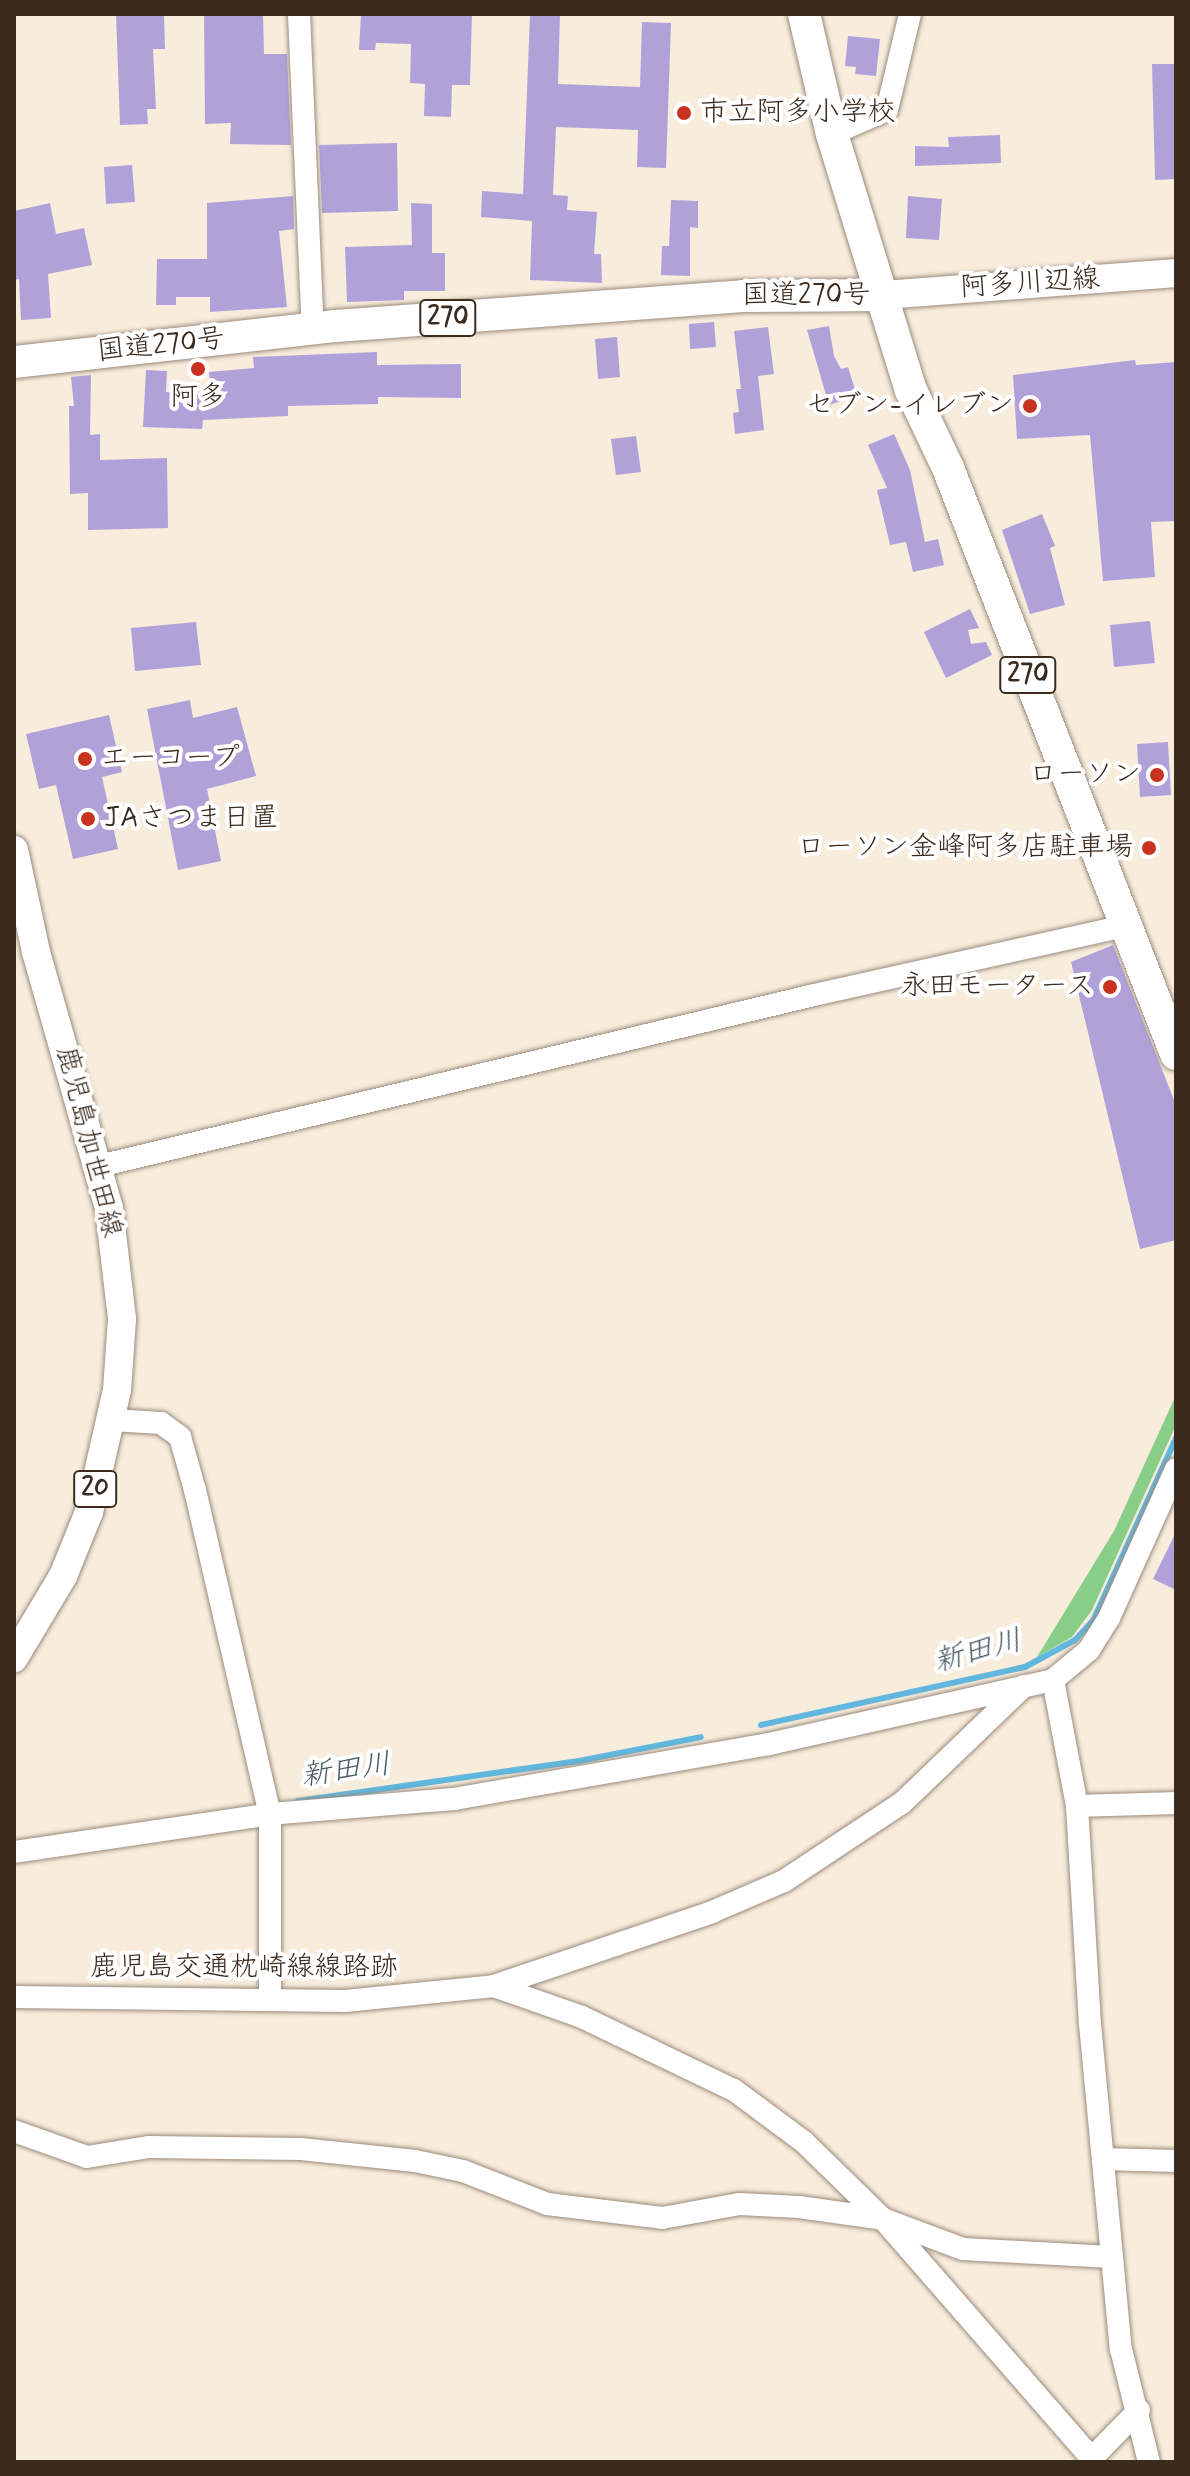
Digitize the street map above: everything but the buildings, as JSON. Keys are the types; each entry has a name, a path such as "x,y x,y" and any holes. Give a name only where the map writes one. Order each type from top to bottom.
{"highway":[{"name":"270","path":"804,14 832,134 884,295"},
{"name":"国道270号","path":"14,362 313,329 743,296 884,295 911,390 948,468 1176,1054"}],"main road":[{"name":"阿多川辺線","path":"884,295 1176,273"},
{"name":"鹿児島加世田線","path":"14,850 25,952 99,1166 122,1319 112,1420 89,1512 68,1563 17,1649"}],"street":[{"path":"299,14 313,329"},
{"path":"832,134 887,110 910,14"},
{"path":"99,1166 814,995 1126,926"},
{"path":"112,1420 161,1423 180,1437 270,1814 270,2000"},
{"path":"14,1852 270,1814 454,1799 769,1744 1053,1680 1089,1650 1109,1618 1176,1469"},
{"path":"1053,1680 1077,1806 1103,2159 1121,2349 1139,2410 1149,2462"},
{"path":"494,1986 712,1912 784,1881 848,1844 969,1743 1024,1686"},
{"path":"1077,1806 1176,1803"},
{"name":"鹿児島交通枕崎線線路跡","path":"14,1997 389,2000 494,1986 582,2017 734,2090 804,2142 883,2219 1093,2460"},
{"path":"14,2131 87,2157 149,2147 301,2149 415,2161 463,2171 547,2204 662,2218 739,2204 883,2219 963,2249 1112,2257"},
{"path":"1103,2159 1176,2161"},
{"path":"1093,2460 1139,2410"}],"green space":[{"path":"1176,1395 1176,1425 1092,1610 1072,1637 1037,1657 1114,1531"}],"waterway":[{"name":"新田川","path":"761,1725 1025,1667 1075,1640 1093,1621 1176,1438"},
{"name":"新田川","path":"298,1801 579,1761 701,1737"}],"place":[{"name":"市立阿多小学校","path":"684,113"},
{"name":"阿多","path":"198,369"},
{"name":"セブン-イレブン","path":"1030,406"},
{"name":"エーコープ","path":"85,759"},
{"name":"ローソン","path":"1157,775"},
{"name":"JAさつま日置","path":"88,819"},
{"name":"ローソン金峰阿多店駐車場","path":"1149,848"},
{"name":"永田モータース","path":"1110,987"}]}
